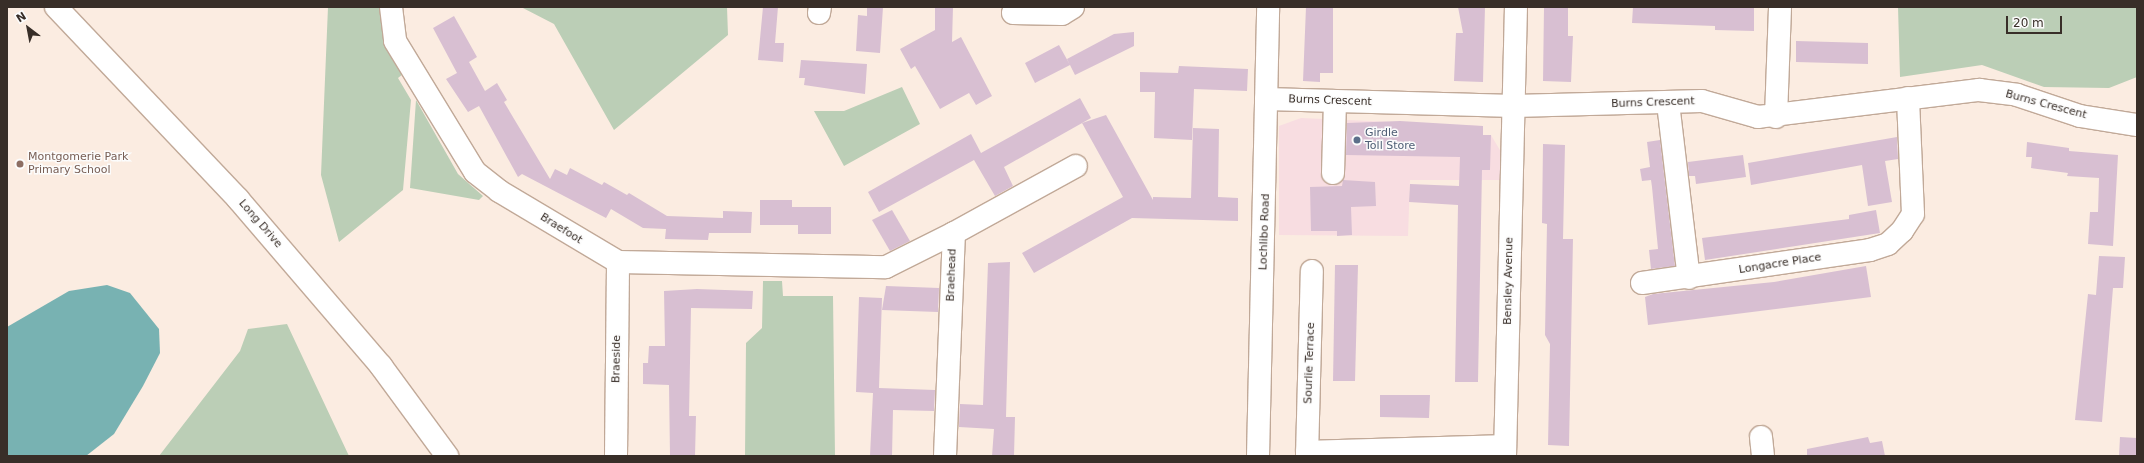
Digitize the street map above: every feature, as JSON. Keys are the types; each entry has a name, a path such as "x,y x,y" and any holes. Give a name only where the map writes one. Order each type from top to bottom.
{"street":[{"name":"Long Drive","path":"56,7 173,127 293,263 381,366 447,456"},
{"name":"Braefoot","path":"390,7 395,41 475,172 499,191 618,262 886,267 954,233"},
{"path":"1013,13 1062,14 1073,7"},
{"name":"Lochlibo Road","path":"1258,456 1268,7"},
{"path":"1514,106 1516,7"},
{"path":"1776,117 1780,7"},
{"name":"Burns Crescent","path":"1266,99 1514,106 1702,101 1758,117 1776,117 1908,98 1979,90 2017,95 2080,116 2137,125"},
{"name":"Longacre Place","path":"1642,283 1689,278 1870,250 1888,244 1902,231 1913,214 1911,199 1908,98"},
{"path":"1333,173 1335,101"},
{"path":"1668,103 1689,278"},
{"name":"Bensley Avenue","path":"1505,451 1514,106"},
{"name":"Braehead","path":"945,456 954,233 1076,166"},
{"name":"Braeside","path":"616,456 618,262"},
{"name":"Sourlie Terrace","path":"1307,454 1312,271"},
{"path":"1307,454 1505,451"}],"shaded area":[{"path":"1301,118 1483,126 1483,135 1491,135 1501,152 1500,180 1410,180 1408,236 1279,235 1279,126"}],"green space":[{"path":"328,7 384,7 403,74 398,78 411,100 403,190 339,242 321,175"},
{"path":"521,7 727,7 728,35 614,130 554,24"},
{"path":"1898,7 2137,7 2137,77 2109,88 2044,87 1982,65 1900,77"},
{"path":"902,87 920,124 844,166 814,111 844,111"},
{"path":"416,100 458,174 483,196 479,200 410,188"},
{"path":"763,281 782,281 783,296 833,296 835,456 745,456 746,343 762,328"},
{"path":"287,324 349,456 159,456 240,351 248,329"}],"water":[{"path":"107,285 130,293 159,329 160,353 143,386 114,434 86,456 7,456 7,327 69,291"}],"building":[{"path":"763,7 778,7 775,43 784,43 783,62 758,60"},
{"path":"867,7 883,7 880,53 856,51 858,15 867,16"},
{"path":"935,7 953,7 952,42 961,37 992,96 976,105 969,93 940,109 915,66 911,69 900,49 935,30"},
{"path":"1306,7 1333,7 1333,73 1320,73 1320,82 1303,81"},
{"path":"1458,7 1485,7 1483,82 1454,81 1456,33 1463,33"},
{"path":"1544,7 1568,7 1568,36 1573,36 1571,82 1543,81"},
{"path":"1633,7 1754,8 1754,31 1715,30 1715,26 1632,23"},
{"path":"454,16 477,57 469,62 485,91 497,83 507,100 504,102 550,179 555,169 567,175 570,168 602,185 604,182 627,195 629,193 667,216 723,218 723,211 752,212 751,233 709,233 708,240 665,239 666,229 643,228 611,209 606,218 522,174 518,177 479,106 468,112 446,79 457,73 433,28"},
{"path":"1134,32 1134,46 1075,75 1067,59 1114,34"},
{"path":"1796,41 1868,43 1868,64 1796,62"},
{"path":"1059,45 1070,65 1035,83 1025,63"},
{"path":"801,60 867,64 865,94 804,85 805,78 799,78"},
{"path":"1179,66 1248,69 1247,91 1194,89 1192,140 1154,138 1155,92 1140,92 1140,72 1178,73"},
{"path":"1080,98 1091,118 1004,167 1013,186 995,196 974,160 879,212 868,192 971,134 981,153"},
{"path":"1106,115 1153,200 1153,197 1191,198 1193,128 1219,129 1218,197 1238,198 1238,221 1132,218 1034,273 1022,253 1123,197 1082,123"},
{"path":"1400,121 1483,126 1483,135 1491,135 1490,170 1482,170 1478,382 1455,382 1458,205 1409,202 1410,184 1459,186 1460,157 1346,155 1347,123"},
{"path":"1897,137 1898,159 1885,161 1892,202 1868,206 1862,165 1751,185 1748,163"},
{"path":"1660,140 1675,266 1651,269 1649,250 1658,249 1652,187 1651,180 1642,181 1640,169 1650,167 1647,142"},
{"path":"2027,142 2069,148 2069,151 2118,155 2113,246 2088,244 2090,212 2098,212 2099,178 2067,176 2068,173 2031,168 2032,157 2026,157"},
{"path":"1543,144 1565,145 1563,239 1573,239 1569,446 1548,445 1550,344 1545,335 1547,224 1542,223"},
{"path":"1743,155 1746,177 1696,184 1695,176 1689,176 1688,162"},
{"path":"1343,180 1375,182 1376,206 1351,207 1352,235 1337,236 1337,231 1311,231 1310,187 1342,186"},
{"path":"760,200 792,200 792,207 831,207 831,234 798,234 798,225 760,225"},
{"path":"892,210 910,241 890,251 872,220"},
{"path":"1876,210 1880,233 1705,260 1702,238 1849,219 1849,215"},
{"path":"2099,256 2125,257 2123,288 2113,288 2102,422 2075,420 2088,294 2096,295"},
{"path":"1010,262 1006,417 1015,417 1014,456 992,456 994,429 959,427 960,404 983,405 988,263"},
{"path":"1335,265 1358,265 1355,381 1333,381"},
{"path":"1866,266 1871,297 1648,325 1645,297 1653,294 1774,282"},
{"path":"886,286 939,288 938,312 882,310"},
{"path":"697,289 753,291 752,309 691,308 689,416 696,416 695,456 670,456 669,385 643,384 643,363 648,363 649,346 665,346 664,291"},
{"path":"859,297 882,298 879,388 935,390 934,411 893,410 892,456 870,456 873,393 856,392"},
{"path":"1380,395 1430,395 1429,418 1380,417"},
{"path":"1868,437 1870,443 1882,441 1885,456 1807,456 1807,449"},
{"path":"2120,437 2137,438 2137,456 2119,456"}],"place":[{"name":"Girdle Toll Store","path":"1357,140"},
{"name":"Montgomerie Park Primary School","path":"20,164"}]}
